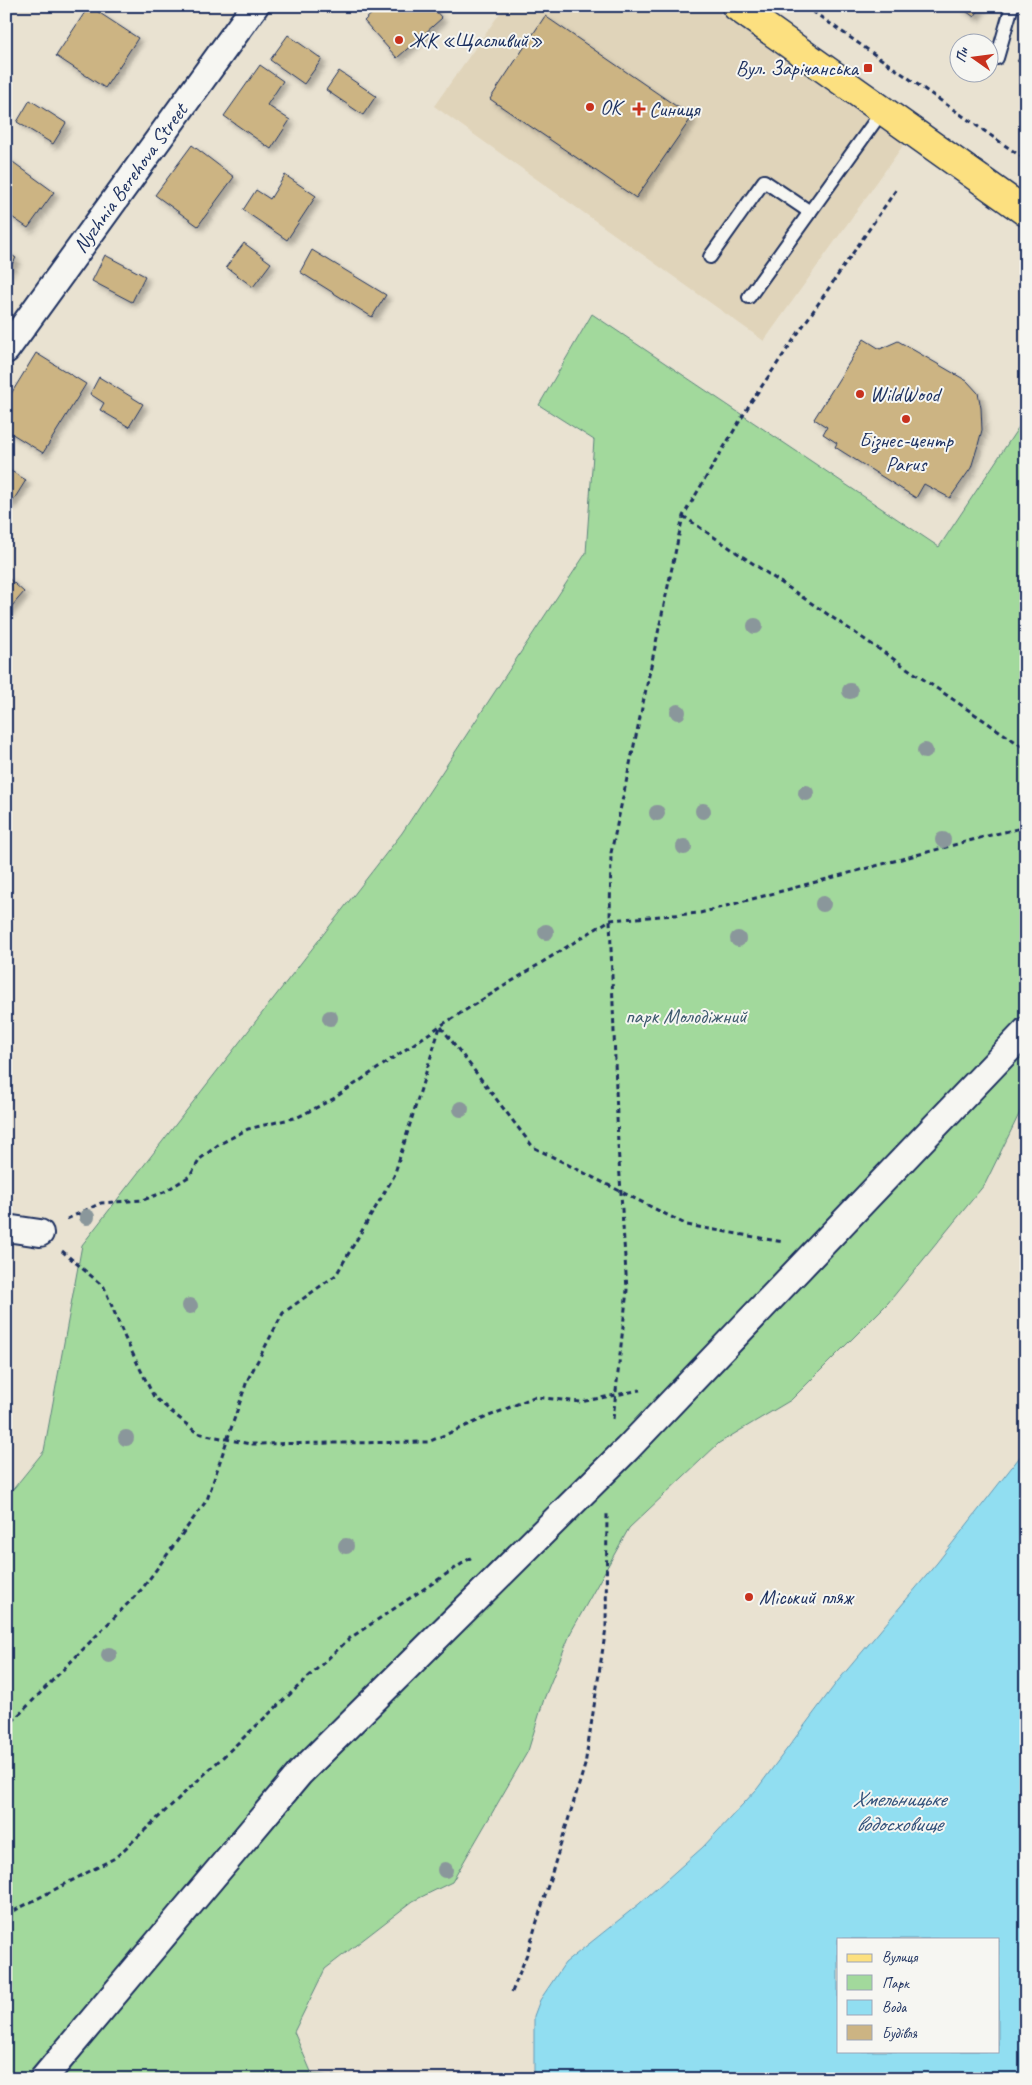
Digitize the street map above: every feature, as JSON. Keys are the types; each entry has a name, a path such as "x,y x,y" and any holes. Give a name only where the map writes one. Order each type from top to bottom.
{"main road":[{"path":"736,6 1026,212"}],"street":[{"name":"Nyzhnia Berehova Street","path":"6,350 254,6"},
{"path":"43,2079 300,1773 608,1467 1026,1031"},
{"path":"6,1228 40,1233"}],"lane":[{"path":"1000,48 1012,6"},
{"path":"749,297 882,110"},
{"path":"710,257 764,181 810,212"}],"path":[{"path":"805,6 1026,160"},
{"path":"512,1992 527,1954 585,1765 606,1628 608,1467 627,1290 618,1145 610,920 611,853 684,516 751,402 898,187"},
{"path":"684,516 1026,749"},
{"path":"643,1390 581,1402 534,1398 428,1442 250,1444 197,1434 154,1397 125,1338 104,1287 40,1233 101,1203 143,1200 164,1192 190,1176 200,1159 218,1145 248,1130 298,1117 334,1099 440,1026 610,920 700,913 991,834 1026,827"},
{"path":"440,1026 533,1147 687,1225 818,1248"},
{"path":"6,1728 142,1589 207,1500 247,1381 283,1312 336,1275 394,1176 440,1026"},
{"path":"6,1915 115,1858 350,1638 475,1555"}],"shaded area":[{"path":"505,6 710,6 904,144 764,341 434,106"}],"green space":[{"name":"парк Молодіжний","path":"592,314 939,547 1026,416 1026,1100 985,1184 888,1303 791,1400 719,1443 629,1528 571,1632 544,1699 528,1751 452,1882 413,1901 325,1969 294,2032 312,2074 360,2079 6,2079 6,1498 44,1451 82,1245 402,833 586,553 594,440 539,405"}],"water":[{"name":"Хмельницьке водосховище","path":"1026,1449 1026,2079 534,2079 534,2016 540,2000 565,1963 639,1904 703,1847 757,1789 837,1682 937,1563"}],"building":[{"path":"89,6 138,38 105,88 56,56"},
{"name":"ЖК «Щасливий»","path":"380,6 431,6 442,18 397,58 364,21"},
{"path":"959,6 982,6 974,17"},
{"path":"545,16 692,117 636,198 490,99"},
{"path":"288,35 322,59 304,84 270,60"},
{"path":"1026,50 1026,67 1017,61"},
{"path":"260,65 283,81 267,105 290,120 271,149 224,116"},
{"path":"339,71 376,96 363,115 326,90"},
{"path":"30,100 66,123 53,144 17,122"},
{"path":"192,145 234,177 198,226 155,195"},
{"path":"6,157 54,192 28,228 6,213"},
{"path":"285,175 316,196 287,240 243,210 256,190 270,199"},
{"path":"244,243 271,263 253,287 226,267"},
{"path":"312,250 386,295 372,317 300,272"},
{"path":"6,251 16,258 6,273"},
{"path":"105,255 145,276 132,302 92,281"},
{"path":"864,339 880,349 898,341 967,381 978,393 982,430 971,468 950,498 924,484 916,498 835,447 837,443 823,434 827,427 814,419"},
{"path":"36,353 86,384 43,453 6,430 6,402"},
{"path":"99,377 143,404 129,427 100,410 104,403 90,394"},
{"path":"6,468 26,480 11,504 6,501"},
{"path":"6,576 24,592 6,613"}],"place":[{"name":"ЖК «Щасливий»","path":"399,40"},
{"name":"Вул. Зарічанська","path":"868,68"},
{"name":"OK","path":"590,107"},
{"name":"Синиця","path":"639,109"},
{"name":"WildWood","path":"860,394"},
{"name":"Бізнес-центр Parus","path":"906,419"},
{"name":"Міський пляж","path":"749,1597"}]}
